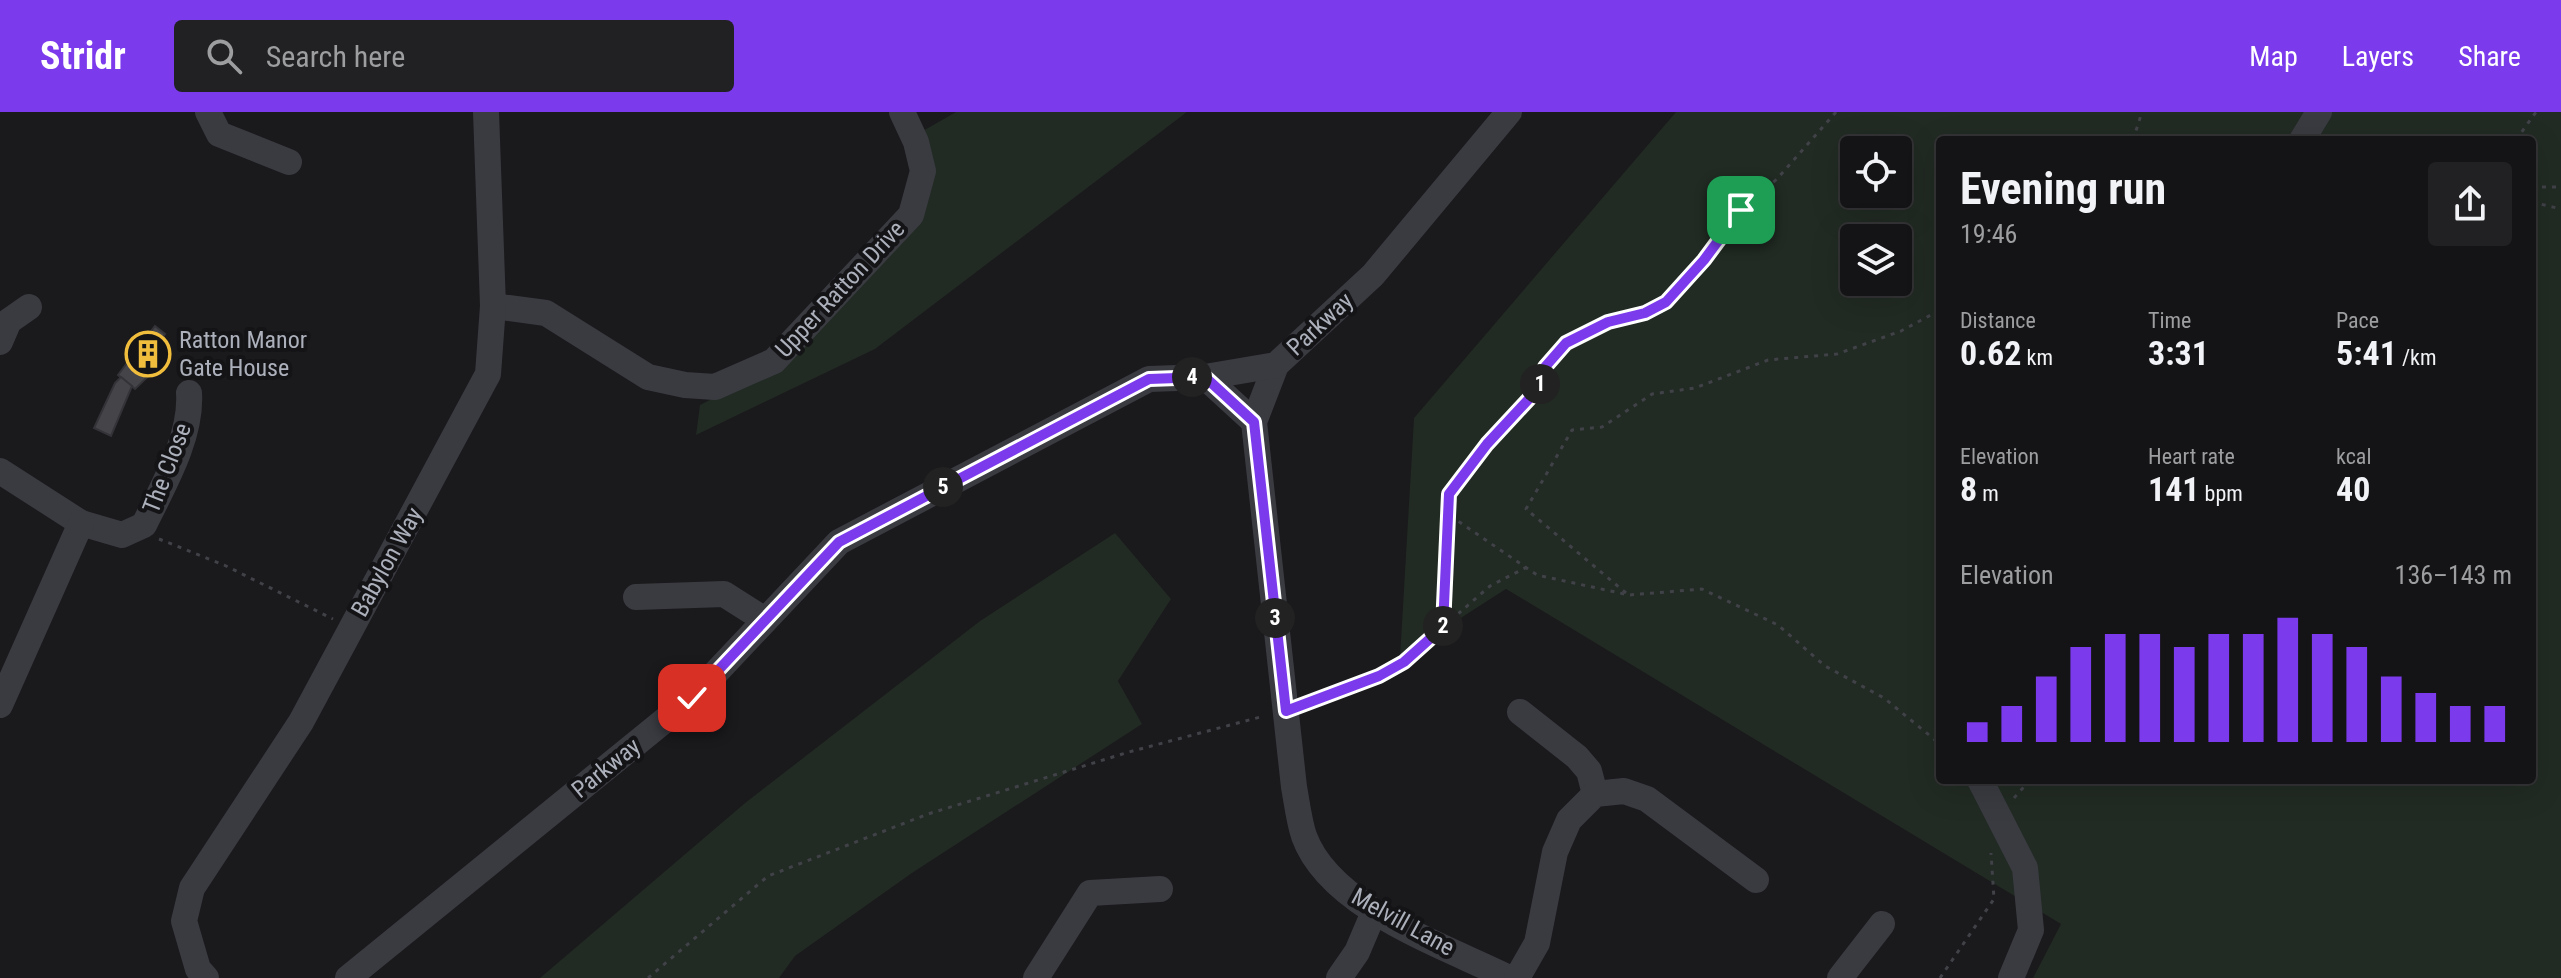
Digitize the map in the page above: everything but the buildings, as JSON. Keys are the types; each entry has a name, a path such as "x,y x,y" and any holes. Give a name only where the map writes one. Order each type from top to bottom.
{"street":[{"path":"208,112 219,134 289,162"},
{"name":"Babylon Way","path":"206,978 198,969 184,921 192,888 301,722 488,374 493,306 486,112"},
{"name":"Parkway","path":"348,978 692,698 839,542 1149,379 1205,377 1276,365 1373,275 1509,112"},
{"path":"2304,136 2319,112"},
{"name":"Upper Ratton Drive","path":"493,306 546,313 648,377 685,385 715,387 774,361 911,215 923,171 906,113"},
{"path":"0,342 9,321 29,307"},
{"path":"1205,377 1254,422 1276,365"},
{"name":"The Close","path":"0,471 81,523 122,535 144,525 170,473 190,409 189,393"},
{"name":"Melvill Lane","path":"1254,422 1294,787 1305,837 1333,882 1374,912 1509,978"},
{"path":"0,705 81,523"},
{"path":"636,597 724,594 765,620"},
{"path":"1520,712 1577,757 1589,771 1595,794"},
{"path":"1982,784 2025,868 2031,930 2011,978"},
{"path":"1517,978 1537,943 1555,852 1569,820 1595,794 1624,791 1647,799 1756,880"},
{"path":"1036,978 1094,891 1160,889"},
{"path":"1339,978 1357,952 1374,912"},
{"path":"1840,978 1882,924"}],"path":[{"path":"1443,627 1449,494 1487,444 1539,388 1545,367 1566,343 1608,322 1645,313 1666,302 1704,260 1741,210 1777,179 1836,112"},
{"path":"2134,136 2142,112"},
{"path":"2519,136 2536,112"},
{"path":"2536,187 2561,187"},
{"path":"2536,203 2561,209"},
{"path":"1629,595 1526,509 1572,430 1602,427 1652,394 1695,388 1768,360 1837,354 1901,331 1936,312"},
{"path":"1449,515 1537,575 1629,595 1702,589 1778,625 1825,666 1884,698 1936,741"},
{"path":"136,529 224,565 351,628"},
{"path":"648,978 768,876 942,810 1129,752 1286,711 1379,676 1404,662 1490,586 1528,567"},
{"path":"2020,791 2026,784"},
{"path":"1940,978 1994,899 1990,844"}],"shaded area":[{"path":"956,112 1187,112 875,349 696,435 700,405 777,365 918,195 921,132"},
{"path":"1676,112 2561,112 2561,978 2033,978 2061,924 1506,589 1400,657 1414,418"},
{"path":"1115,533 1171,599 1118,681 1142,724 912,873 795,956 779,978 540,978 745,803 980,621"}],"place":[{"name":"Ratton Manor Gate House","path":"148,354"}],"route":[{"path":"692,698 839,542 1149,379 1205,377 1254,422 1286,711 1379,676 1404,662 1443,627 1449,494 1487,444 1539,388 1545,367 1566,343 1608,322 1645,313 1666,302 1704,260 1741,210"}]}
